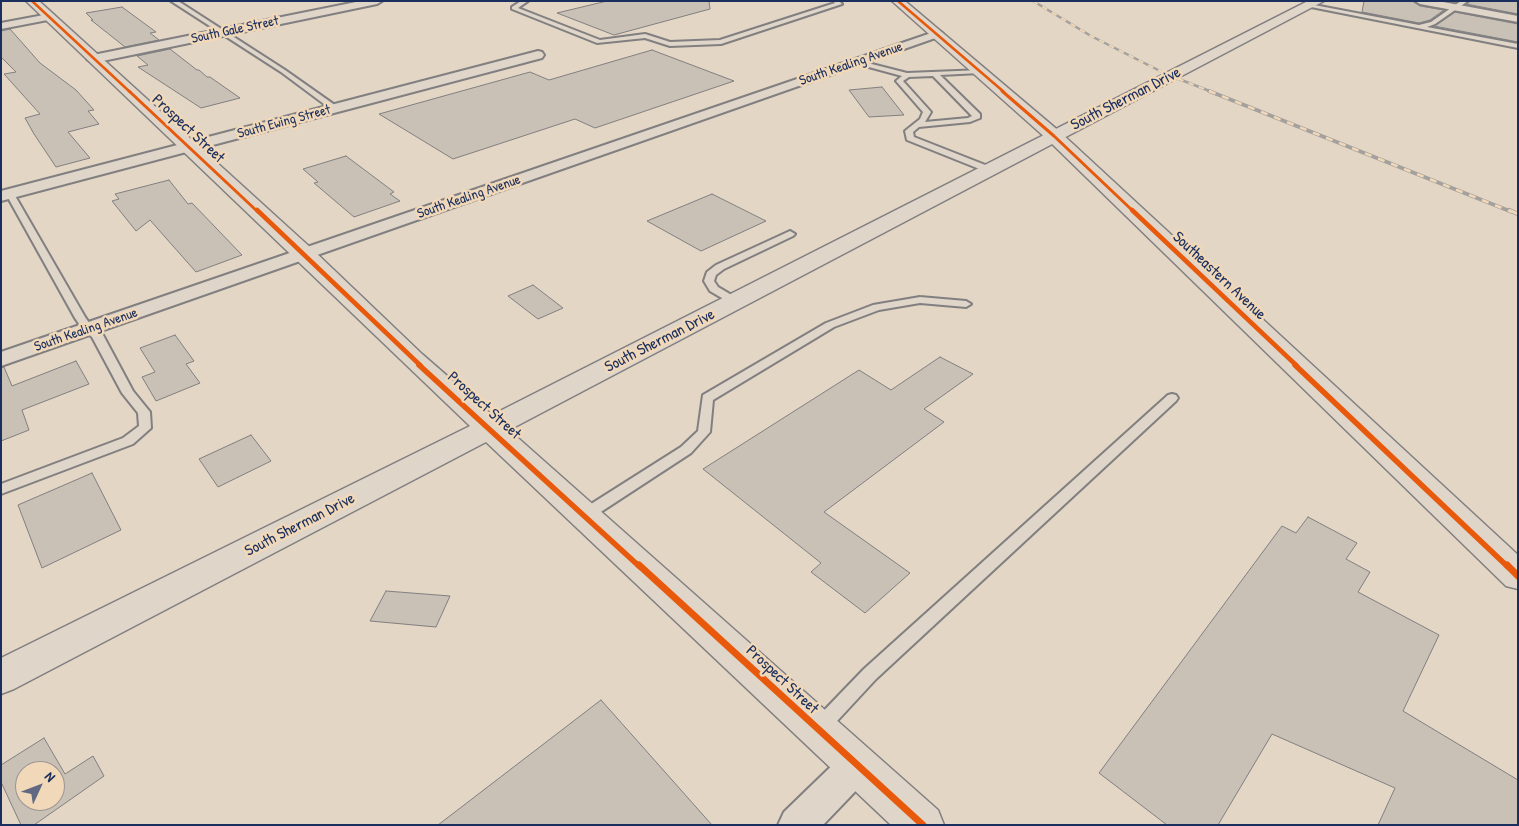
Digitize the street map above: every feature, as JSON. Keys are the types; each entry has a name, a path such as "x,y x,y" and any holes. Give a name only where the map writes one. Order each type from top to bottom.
{"main road":[{"name":"Prospect Street","path":"32,1 414,359 923,825"},
{"name":"Southeastern Avenue","path":"898,1 1054,136 1518,576"},
{"name":"South Sherman Drive","path":"1,677 736,302 1314,3"}],"street":[{"name":"South Gale Street","path":"93,59 377,1"},
{"path":"1420,1 1518,19"},
{"path":"1,26 49,17"},
{"name":"South Kealing Avenue","path":"1,359 937,34"},
{"name":"South Ewing Street","path":"6,195 538,55"},
{"path":"797,825 857,765"}],"lane":[{"path":"174,1 283,71 335,108"},
{"path":"525,1 514,8 599,42 645,36 670,44 721,42 839,4 836,1"},
{"path":"1419,27 1434,23 1466,1"},
{"path":"1314,3 1419,27 1518,46"},
{"path":"856,62 907,75 980,71"},
{"path":"915,125 970,120 977,116 935,74"},
{"path":"907,75 899,81 927,112 923,120 909,131 910,138 990,170"},
{"path":"1,489 128,441 145,428 144,412 128,393 97,336 88,329 6,195"},
{"path":"736,302 714,289 709,282 711,274 720,267 790,234"},
{"path":"584,515 686,450 704,432 707,398 830,325 877,307 920,300 966,304"},
{"path":"818,729 870,674 1172,398"}],"building":[{"path":"607,1 709,1 710,9 614,35 557,13"},
{"path":"1364,1 1413,1 1420,6 1444,10 1430,20 1419,23 1362,12"},
{"path":"1470,1 1518,1 1518,14 1466,4"},
{"path":"122,7 156,32 150,33 159,40 125,47 91,20 93,20 86,13"},
{"path":"1455,12 1518,24 1518,42 1434,26"},
{"path":"10,29 40,63 76,90 94,110 88,111 99,124 68,132 90,158 56,167 34,134 25,118 40,114 4,74 16,72 1,57 1,31"},
{"path":"170,49 207,77 210,77 240,98 201,108 138,67 148,65 137,56"},
{"path":"652,50 734,81 595,128 575,119 453,159 379,114 530,72 549,80"},
{"path":"882,87 904,115 869,117 849,90"},
{"path":"346,156 394,192 390,194 400,201 354,217 314,183 318,182 303,169"},
{"path":"169,180 188,204 192,203 242,255 196,272 150,220 136,231 112,201 119,199 115,194"},
{"path":"712,194 766,221 701,251 647,221"},
{"path":"533,285 563,308 538,319 508,296"},
{"path":"175,335 194,361 186,364 200,383 156,401 142,377 155,372 140,348"},
{"path":"940,357 973,374 924,409 944,422 824,512 910,573 865,613 811,572 821,563 703,469 859,370 891,390"},
{"path":"76,361 89,384 22,410 29,430 1,441 1,368 4,367 12,386"},
{"path":"251,435 271,461 218,487 199,459"},
{"path":"92,473 121,530 42,568 18,505"},
{"path":"1308,517 1357,543 1346,559 1370,572 1358,592 1439,635 1403,711 1518,780 1518,825 1378,825 1395,788 1272,734 1218,825 1167,825 1099,773 1282,526 1296,533"},
{"path":"386,591 450,596 436,627 370,621"},
{"path":"601,700 712,825 438,825"},
{"path":"44,738 57,761 15,761 15,811 54,811 34,825 21,825 1,782 1,765"},
{"path":"93,756 104,776 65,803 65,774"}],"railway":[{"path":"1033,1 1091,36 1166,74 1212,92"},
{"path":"1209,91 1512,212"},
{"path":"1509,210 1518,214"}],"cycle path":[{"path":"32,1 304,254 413,359 923,825"},
{"path":"898,1 1054,136 1518,576"}]}
